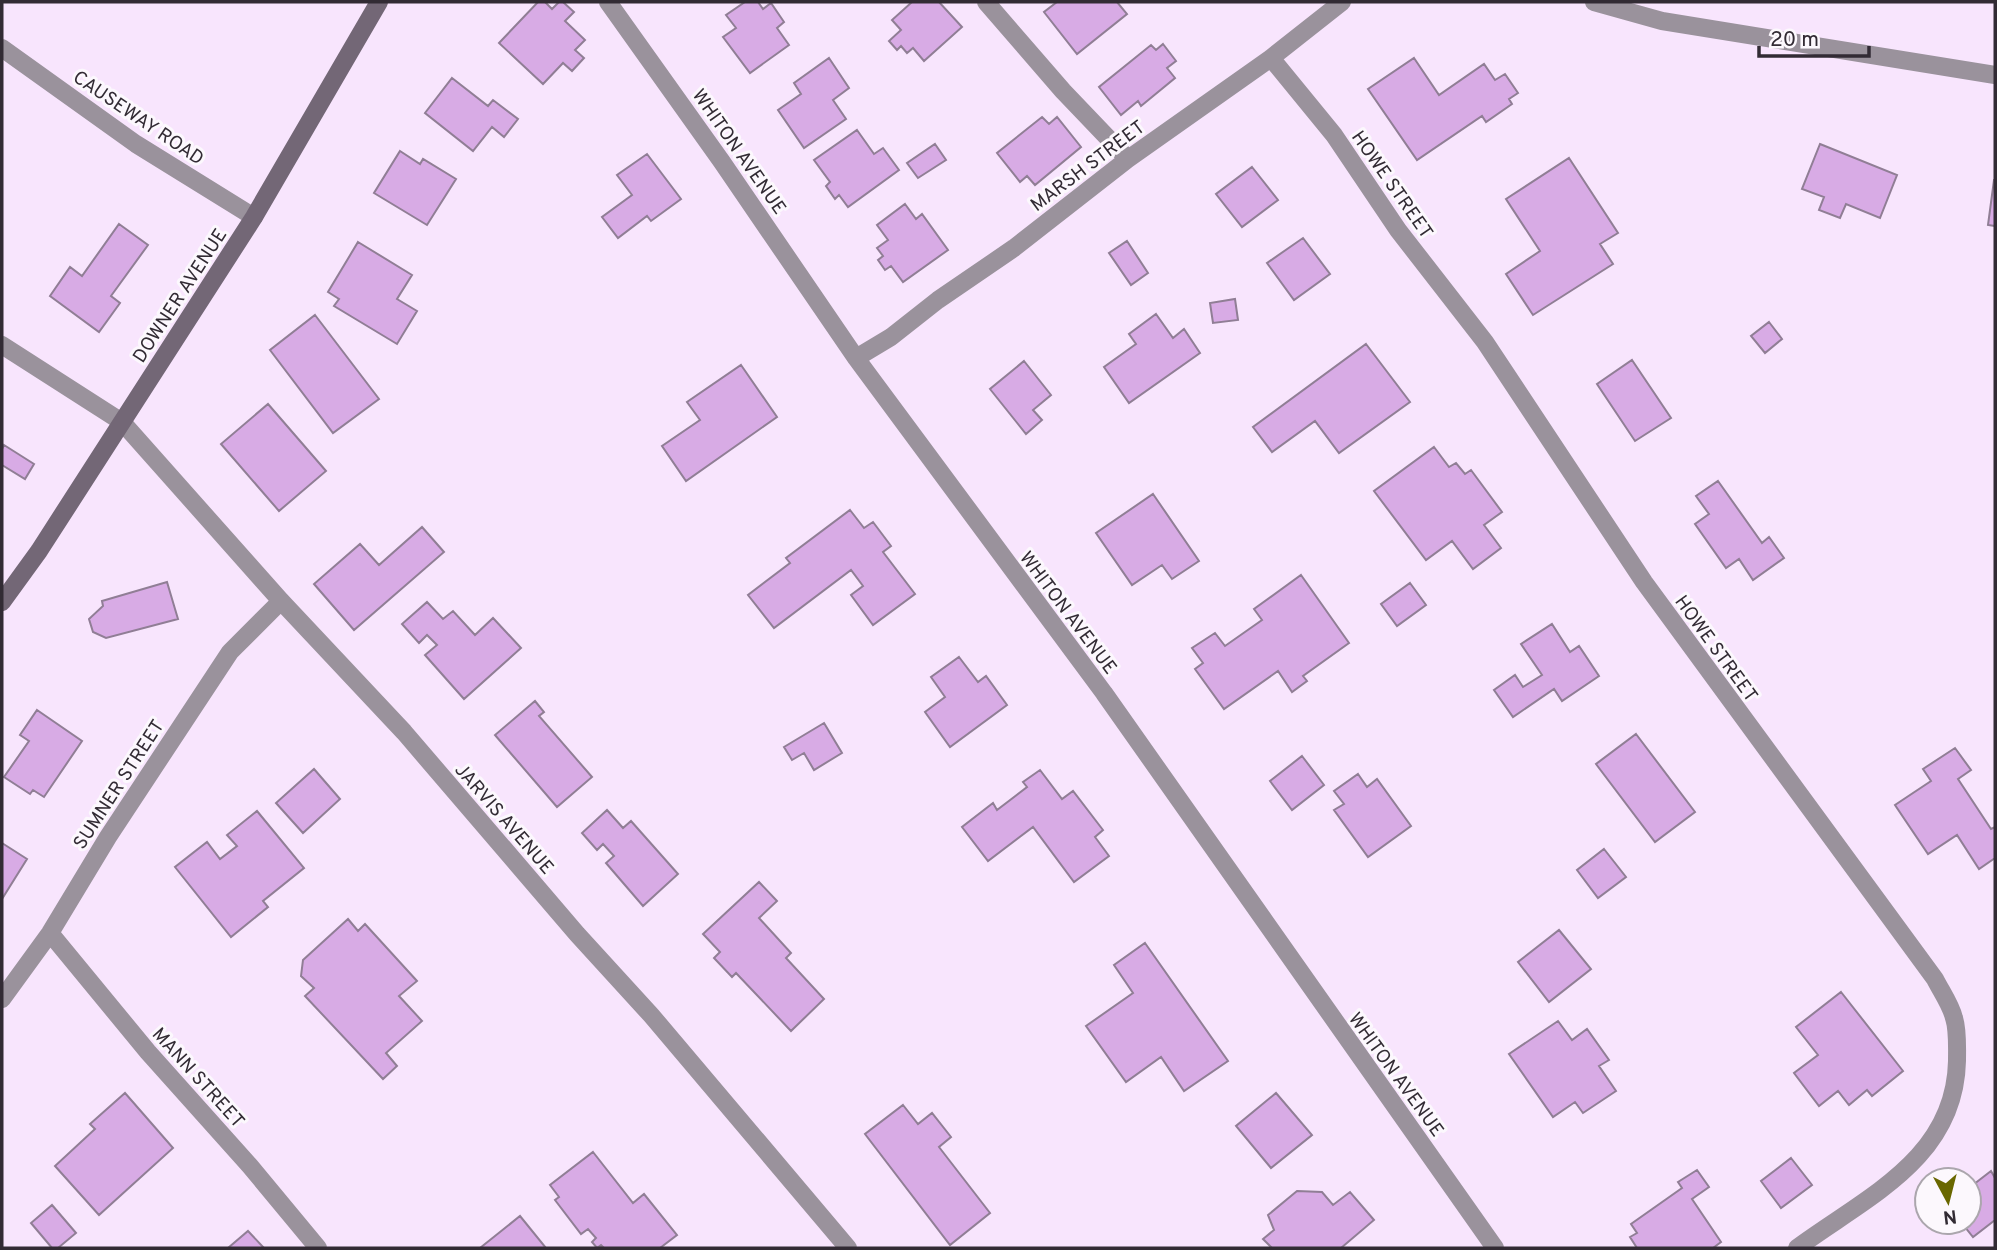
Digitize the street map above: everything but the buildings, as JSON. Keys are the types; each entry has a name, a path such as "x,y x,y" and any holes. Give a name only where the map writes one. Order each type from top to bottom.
{"street":[{"name":"DOWNER AVENUE","path":"2,602 39,551 254,217 379,2"},
{"name":"WHITON AVENUE","path":"608,2 715,151 856,358 1104,694 1495,1248"},
{"path":"986,2 1063,91 1128,159"},
{"name":"MARSH STREET","path":"856,358 891,337 938,300 1014,248 1128,159 1271,58 1342,2"},
{"path":"1594,2 1661,21 1995,75"},
{"name":"CAUSEWAY ROAD","path":"2,48 136,144 254,217"},
{"name":"HOWE STREET","path":"1271,58 1334,135 1398,230 1485,342 1644,582 1935,979 1954,1018 1957,1086 1942,1123 1923,1153 1894,1180 1797,1248"},
{"name":"JARVIS AVENUE","path":"2,345 122,422 281,601 404,732 568,924 684,1054 848,1248"},
{"name":"SUMNER STREET","path":"2,999 50,933 130,802 230,652 281,601"},
{"name":"MANN STREET","path":"50,933 148,1052 250,1166 318,1248"}]}
